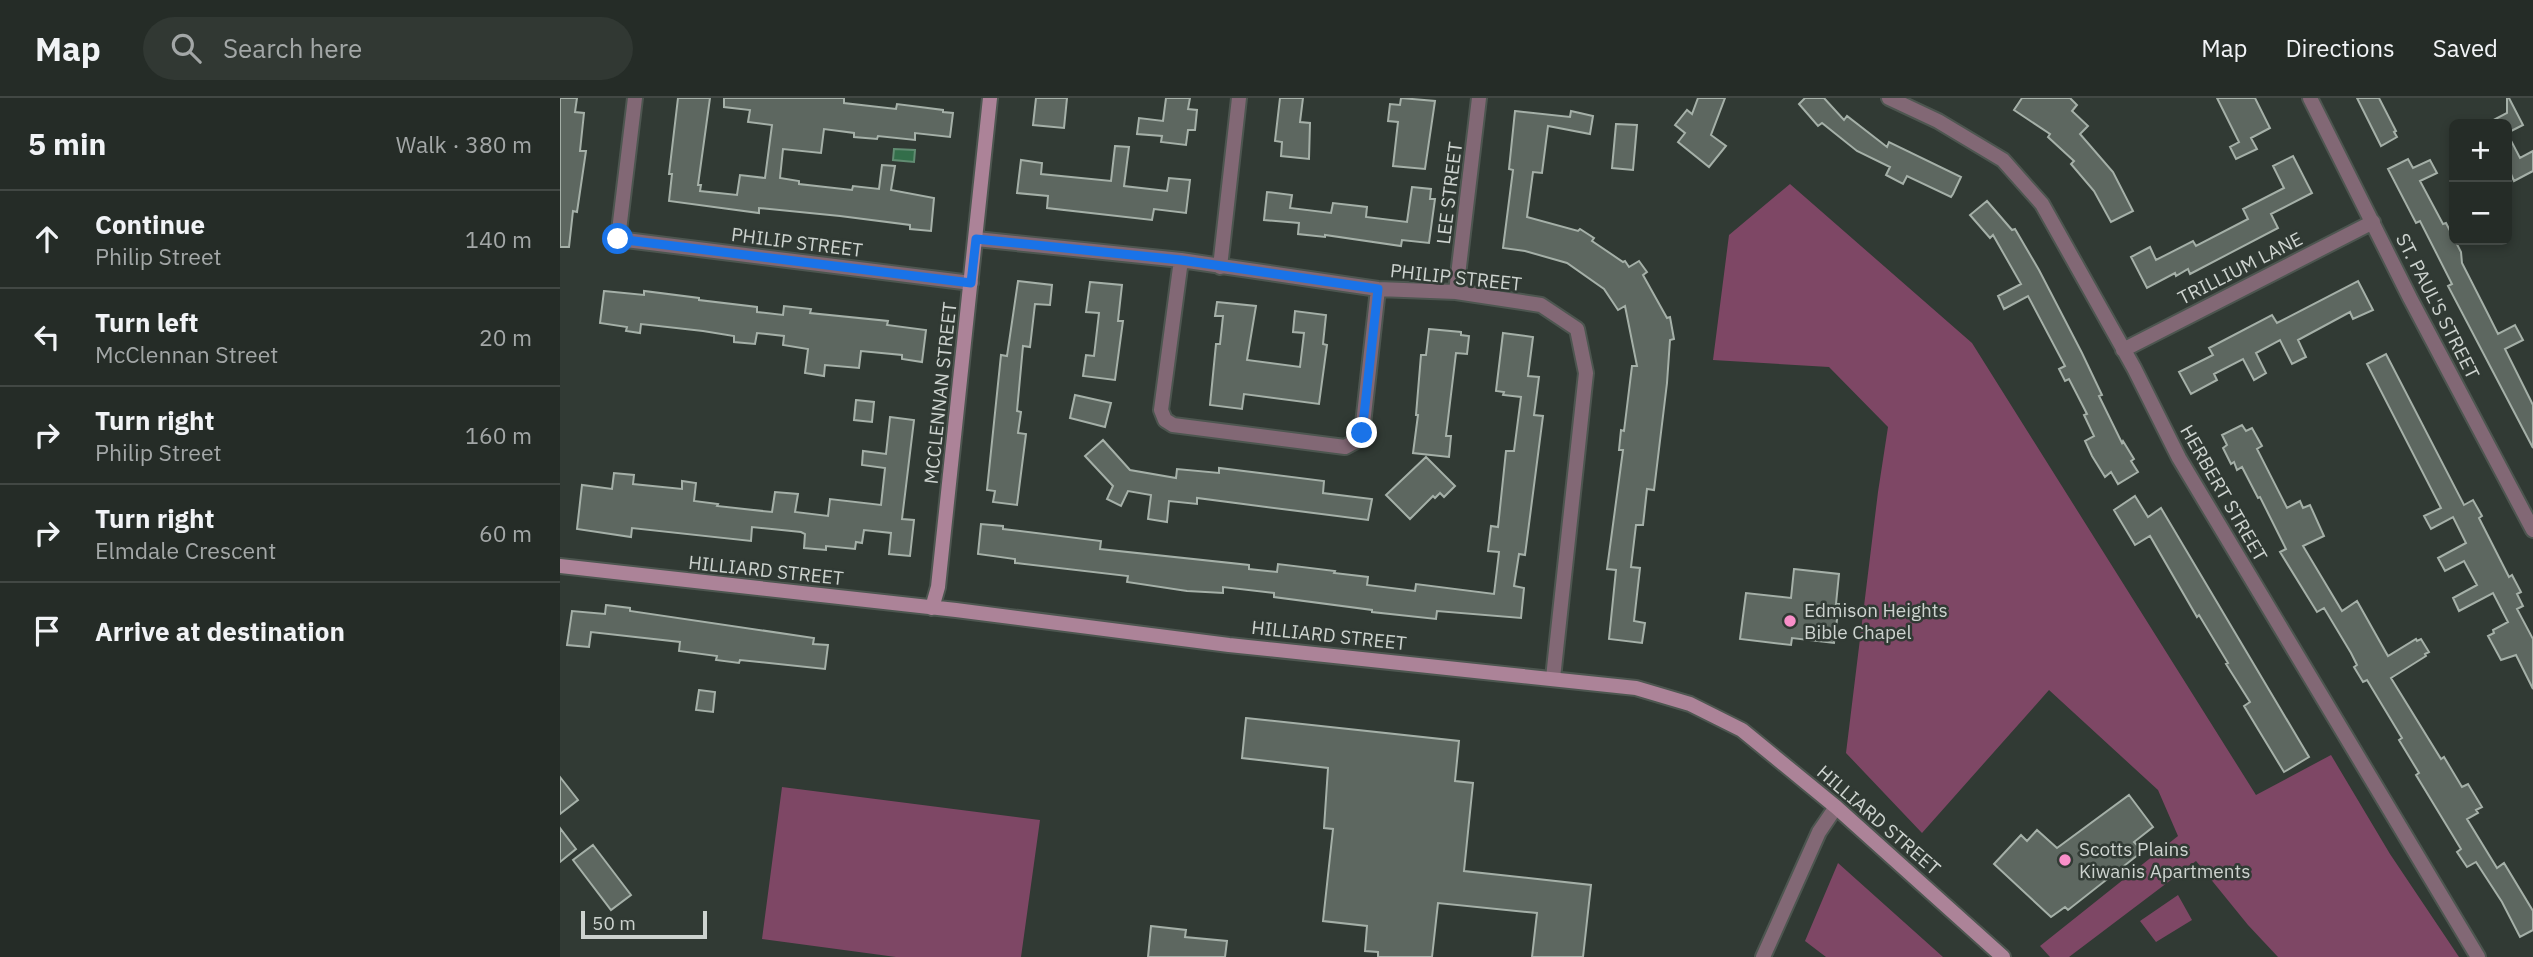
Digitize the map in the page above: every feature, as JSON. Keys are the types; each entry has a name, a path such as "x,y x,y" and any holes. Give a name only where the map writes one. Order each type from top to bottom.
{"street":[{"name":"PHILIP STREET","path":"635,98 618,239 971,283"},
{"name":"MCCLENNAN STREET","path":"932,608 938,587 990,98"},
{"path":"1220,267 1239,98"},
{"name":"LEE STREET","path":"1456,292 1479,98"},
{"name":"HERBERT STREET","path":"1889,98 1938,121 2003,160 2042,204 2179,458 2478,957"},
{"name":"ST. PAUL'S STREET","path":"2310,98 2410,298 2533,530"},
{"name":"TRILLIUM LANE","path":"2123,350 2373,222"},
{"name":"PHILIP STREET","path":"976,239 1181,260 1378,289 1456,292 1541,305 1577,329 1586,373 1553,678"},
{"path":"1181,260 1161,410 1165,420 1173,425 1345,447 1356,441 1362,433 1378,289"},
{"name":"HILLIARD STREET","path":"560,566 1229,645 1636,688 1690,704 1742,730 1836,807 2003,957"},
{"path":"1763,957 1819,832 1836,807"}],"shaded area":[{"path":"894,149 915,150 914,162 893,160"},
{"path":"1790,184 1972,343 2256,795 2331,755 2390,854 2459,957 2278,957 2196,861 2069,957 2050,957 2040,946 2178,836 2158,790 2049,690 1922,833 1846,753 1888,427 1829,367 1713,360 1729,235"},
{"path":"782,787 1040,820 1021,957 896,957 762,939"},
{"path":"1838,863 1943,957 1826,957 1805,941"},
{"path":"2178,895 2192,920 2156,942 2140,921"}],"building":[{"path":"560,98 577,98 575,112 584,113 580,151 586,151 577,212 573,211 569,247 560,247"},
{"path":"678,98 710,98 698,185 701,185 700,191 737,195 740,175 765,178 772,125 748,122 750,110 724,107 724,98 844,98 844,103 896,109 897,104 953,113 950,137 915,133 915,140 878,136 877,139 854,137 854,133 824,129 821,153 783,149 780,178 799,181 799,184 852,190 853,186 879,189 882,165 895,166 891,190 934,198 931,231 910,229 910,225 840,216 759,208 759,213 669,201 672,174 669,174"},
{"path":"1036,98 1067,98 1064,128 1033,125"},
{"path":"1166,98 1190,98 1188,109 1197,110 1195,130 1188,130 1186,145 1161,142 1162,136 1137,134 1139,118 1163,121"},
{"path":"1280,98 1303,98 1300,122 1310,123 1309,159 1281,156 1282,142 1275,141"},
{"path":"1401,98 1435,101 1425,169 1393,166 1398,122 1388,121 1390,104 1400,105"},
{"path":"1698,98 1725,98 1711,135 1726,146 1709,167 1678,142 1685,133 1675,125 1687,110 1692,114"},
{"path":"1805,98 1824,98 1844,120 1847,116 1887,147 1889,142 1961,177 1953,194 1951,197 1907,176 1903,184 1886,175 1890,167 1857,151 1822,123 1818,126 1799,104"},
{"path":"2022,98 2070,98 2077,105 2072,111 2088,126 2080,134 2113,172 2133,211 2111,222 2094,191 2071,164 2074,161 2048,137 2050,134 2014,110"},
{"path":"2217,98 2255,98 2270,128 2251,138 2257,149 2236,159 2230,147 2239,142"},
{"path":"2357,98 2379,98 2397,137 2381,146"},
{"path":"2509,98 2523,125 2512,130 2512,119 2496,119 2507,113"},
{"path":"1515,111 1570,117 1571,111 1593,116 1590,134 1548,126 1542,173 1533,172 1527,217 1578,231 1580,229 1594,238 1592,241 1625,261 1629,267 1639,261 1647,272 1643,275 1667,318 1670,317 1674,339 1670,340 1654,490 1647,489 1643,525 1636,525 1631,567 1640,568 1634,621 1645,623 1642,643 1609,639 1616,570 1607,569 1623,450 1619,450 1621,430 1624,431 1632,366 1637,366 1625,306 1618,310 1604,289 1567,263 1503,248 1513,170 1509,169"},
{"path":"1616,124 1637,125 1633,170 1612,168"},
{"path":"2512,143 2520,158 2533,151 2533,171 2514,181"},
{"path":"1115,146 1129,147 1124,186 1167,191 1169,178 1190,180 1186,213 1154,209 1152,220 1047,208 1048,196 1017,193 1021,160 1042,163 1041,174 1111,181"},
{"path":"2293,156 2312,193 2271,214 2278,228 2190,274 2188,269 2176,276 2175,273 2147,288 2131,257 2150,247 2156,260 2193,241 2196,246 2248,219 2243,209 2284,188 2273,166"},
{"path":"2408,159 2413,168 2430,160 2437,173 2420,181 2443,224 2446,223 2449,229 2449,245 2457,245 2462,263 2498,334 2515,325 2523,340 2505,349 2533,405 2533,448 2448,286 2452,284 2420,221 2416,223 2388,169"},
{"path":"1412,187 1431,189 1430,199 1435,199 1429,243 1402,240 1401,246 1325,235 1298,234 1299,223 1264,220 1267,192 1292,195 1290,208 1331,213 1333,203 1367,207 1366,217 1407,222"},
{"path":"1987,201 2012,230 2015,229 2039,270 2082,353 2122,443 2123,441 2134,459 2131,461 2138,472 2118,484 2111,472 2105,477 2092,456 2085,441 2094,436 2084,415 2087,414 2069,379 2065,381 2059,369 2065,366 2028,296 2004,309 1998,296 2021,284 1993,235 1990,238 1970,215"},
{"path":"1018,281 1052,285 1050,305 1035,304 1030,347 1023,346 1017,411 1021,412 1018,433 1026,434 1017,505 993,502 995,491 987,490 1001,355 1007,356"},
{"path":"2358,281 2373,310 2353,319 2350,312 2298,340 2306,357 2292,364 2280,340 2256,353 2266,373 2254,380 2243,359 2214,374 2217,380 2191,394 2179,372 2213,355 2209,348 2272,315 2277,323"},
{"path":"1090,282 1122,285 1118,321 1123,321 1115,380 1083,376 1086,355 1094,356 1099,313 1086,312"},
{"path":"604,291 644,295 644,291 699,298 757,307 757,312 783,315 784,306 811,309 810,313 888,321 887,325 926,330 922,362 902,359 902,355 861,351 859,368 825,365 824,376 805,373 808,349 783,345 784,336 757,333 755,344 734,342 734,336 703,331 641,324 640,333 626,331 627,327 600,323"},
{"path":"1217,302 1256,306 1247,360 1300,367 1304,333 1293,332 1295,311 1326,315 1323,344 1327,345 1319,404 1244,394 1242,409 1210,405 1216,344 1220,344 1223,316 1215,316"},
{"path":"1429,329 1461,332 1461,335 1469,336 1467,354 1456,353 1446,436 1451,436 1449,457 1413,453 1421,355 1426,355"},
{"path":"1503,333 1533,337 1528,376 1539,377 1534,415 1543,416 1525,555 1519,554 1514,586 1524,588 1521,618 1437,611 1436,619 1372,612 1274,597 1274,593 1223,587 1223,593 1187,591 1127,582 1128,576 1015,563 1015,559 978,554 981,524 1101,541 1100,549 1249,565 1249,569 1277,572 1278,564 1335,571 1334,573 1368,577 1367,585 1415,591 1416,584 1494,594 1499,552 1488,551 1491,526 1498,527 1506,451 1514,451 1521,397 1503,395 1504,392 1496,391"},
{"path":"2386,354 2464,505 2473,500 2482,516 2479,518 2509,577 2512,575 2521,592 2517,594 2523,606 2517,609 2533,639 2533,689 2516,655 2501,660 2488,636 2508,622 2493,593 2459,611 2453,598 2477,585 2464,561 2445,571 2438,558 2466,543 2453,517 2431,529 2424,516 2441,508 2367,364"},
{"path":"1075,395 1111,403 1105,427 1070,418"},
{"path":"856,400 874,402 872,422 854,420"},
{"path":"890,417 914,420 902,519 914,520 910,556 889,554 891,533 864,530 862,543 856,542 855,549 826,546 826,550 804,548 805,534 801,532 752,527 751,541 632,528 631,537 577,529 582,485 612,489 614,473 634,475 633,484 682,489 682,481 696,483 694,501 718,504 717,506 772,512 775,492 798,494 795,512 828,516 830,499 881,505 885,468 862,465 863,451 886,454"},
{"path":"2242,425 2246,431 2252,428 2262,446 2257,449 2287,508 2300,501 2303,508 2310,505 2324,536 2303,546 2342,611 2357,601 2388,656 2416,639 2421,639 2429,652 2391,678 2441,759 2444,757 2462,787 2468,784 2482,807 2476,810 2478,813 2467,819 2497,868 2504,863 2533,911 2533,930 2520,937 2502,902 2476,862 2467,867 2457,852 2461,849 2416,775 2419,773 2399,740 2402,738 2367,680 2363,682 2354,667 2357,665 2351,653 2324,608 2317,612 2280,552 2286,549 2260,497 2258,498 2242,467 2237,470 2234,462 2231,464 2223,448 2227,445 2222,435"},
{"path":"1103,440 1130,470 1176,478 1177,469 1219,473 1219,468 1324,481 1323,493 1372,499 1368,520 1197,498 1197,504 1169,501 1167,522 1148,519 1151,495 1128,491 1121,506 1107,499 1113,486 1085,456"},
{"path":"1426,457 1455,486 1444,497 1440,493 1435,498 1433,496 1410,519 1386,495"},
{"path":"2135,496 2148,517 2161,508 2309,757 2284,772 2244,706 2250,702 2226,664 2228,663 2199,615 2197,617 2150,536 2135,545 2114,510"},
{"name":"Edmison Heights Bible Chapel","path":"1794,569 1839,574 1836,604 1839,604 1834,643 1792,638 1791,645 1740,639 1746,593 1791,598"},
{"path":"606,605 630,608 630,611 814,638 813,644 828,645 825,669 716,660 717,656 679,651 680,642 591,632 589,647 567,645 572,611 605,614"},
{"path":"699,690 715,692 713,712 696,710"},
{"path":"1246,718 1459,741 1455,781 1473,783 1464,871 1591,885 1583,957 1532,957 1537,913 1438,903 1432,957 1378,957 1378,952 1365,951 1367,926 1323,921 1333,829 1324,828 1328,768 1242,758"},
{"path":"560,777 578,800 560,814"},
{"name":"Scotts Plains Kiwanis Apartments","path":"2129,795 2153,827 2134,842 2143,851 2068,910 2065,907 2051,917 1994,864 2021,835 2027,841 2037,830 2057,848"},
{"path":"560,828 576,849 560,862"},
{"path":"593,845 631,895 611,910 573,860"},
{"path":"1151,926 1186,930 1185,937 1227,941 1225,957 1148,957"}],"place":[{"name":"Edmison Heights Bible Chapel","path":"1790,621"},
{"name":"Scotts Plains Kiwanis Apartments","path":"2065,860"}],"route":[{"path":"618,239 971,283 976,239 1181,260 1378,289 1362,433"}]}
